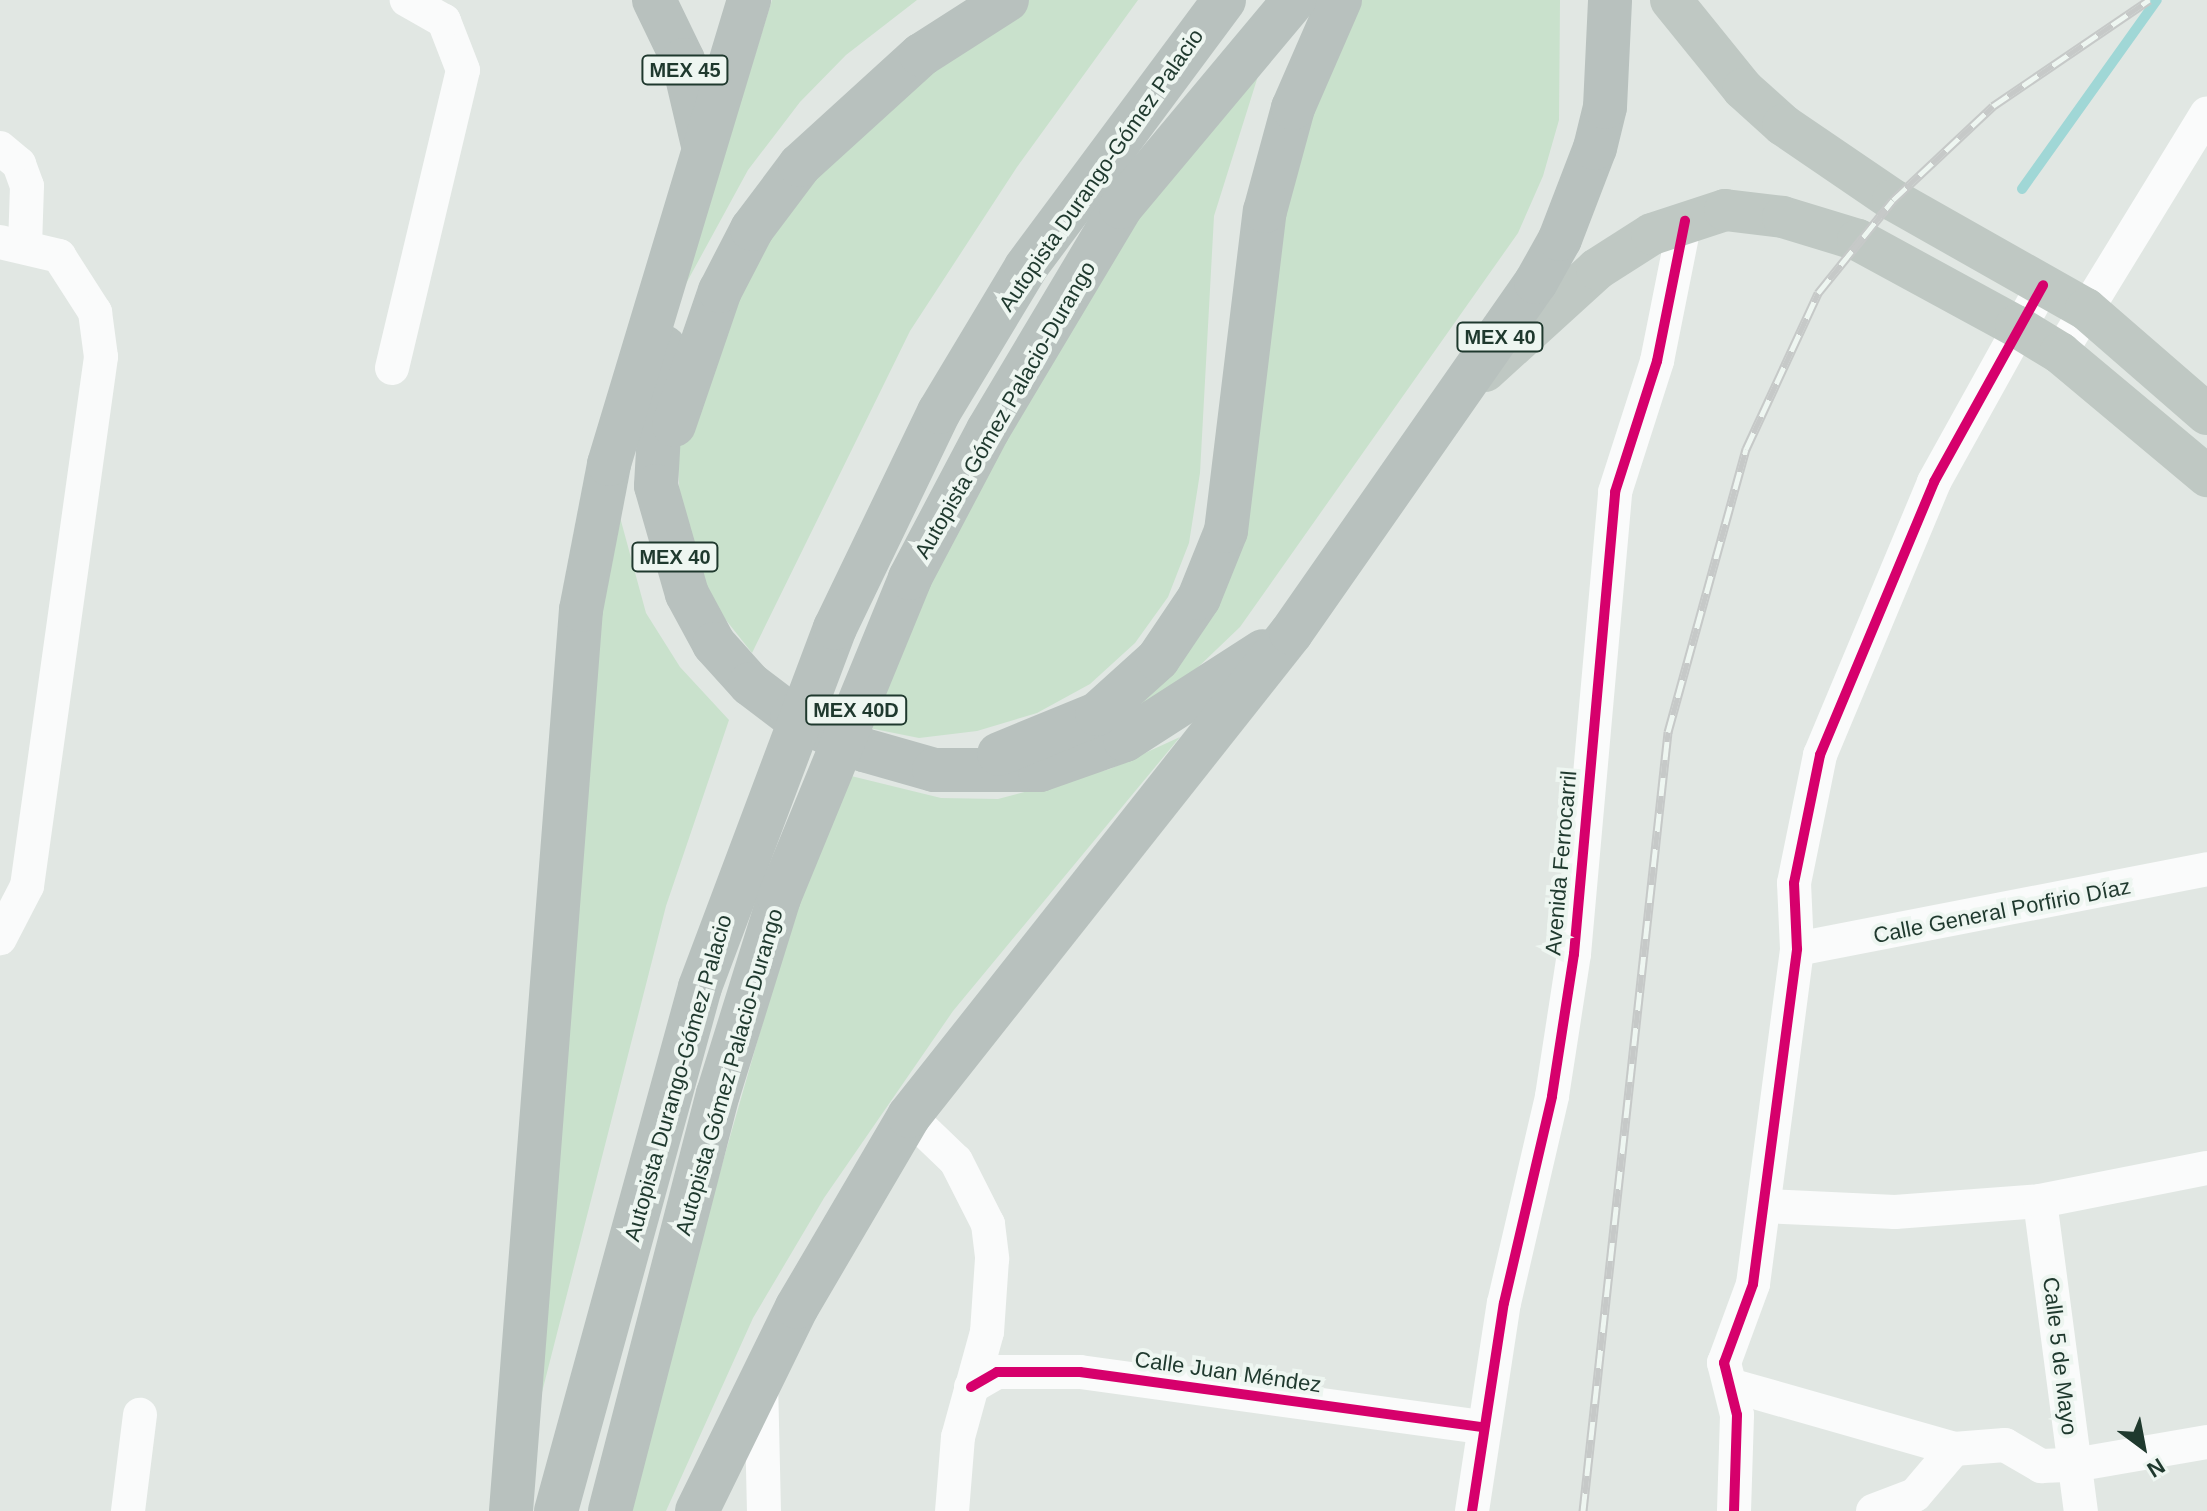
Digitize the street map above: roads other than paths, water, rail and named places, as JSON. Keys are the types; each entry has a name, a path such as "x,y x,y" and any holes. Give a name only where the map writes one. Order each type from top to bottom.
{"highway":[{"name":"MEX 45","path":"654,0 683,60 703,145"},
{"name":"MEX 40","path":"749,0 685,206 659,379 656,486 687,594 714,644 750,684 792,716 864,750 934,770 1009,773 1068,763 1125,740 1291,633 1467,388 1542,272 1579,194 1605,107 1610,0"},
{"path":"656,486 700,343 752,229 840,126 921,55 1007,0"},
{"name":"Autopista Durango-Gómez Palacio","path":"556,1511 700,987 835,628 939,412 1026,267 1224,0"},
{"name":"Autopista Gómez Palacio-Durango","path":"610,1511 718,1094 779,898 910,578 988,430 1121,207 1294,0"},
{"name":"MEX 40","path":"934,770 1026,748 1097,714 1158,659 1199,598 1226,531 1246,339 1265,211 1281,152 1340,0"},
{"path":"511,1511 581,610 609,464 685,206"},
{"path":"697,1511 761,1377 909,1116 1291,633"}],"main road":[{"path":"1671,0 1743,89 1783,125 1947,232 2086,309 2207,414"},
{"name":"MEX 40","path":"1467,388 1597,269 1652,234 1725,210 1783,217 1858,240 1929,276 2060,353 2207,476"}],"street":[{"path":"392,368 463,70 444,21 407,0"},
{"path":"2060,353 2207,113"},
{"path":"0,148 19,164 27,186 12,244 59,256 76,276 95,312 101,357 27,886 0,938"},
{"name":"Avenida Ferrocarril","path":"1472,1511 1482,1427 1552,1096 1574,954 1615,492 1661,347 1685,221"},
{"path":"1734,1511 1737,1415 1726,1351 1753,1284 1797,949 1794,883 1820,755 1934,482 2008,322 2035,280"},
{"name":"Calle General Porfirio Díaz","path":"1797,949 2207,869"},
{"path":"909,1116 956,1161 988,1224 987,1332 958,1437 952,1511"},
{"path":"1764,1206 1895,1212 2040,1201 2207,1168"},
{"name":"Calle 5 de Mayo","path":"2040,1201 2081,1511"},
{"name":"Calle Juan Méndez","path":"971,1387 997,1372 1080,1372 1482,1427"},
{"path":"761,1377 764,1511"},
{"path":"1730,1385 1954,1449 2005,1445 2041,1466 2074,1465 2207,1442"},
{"path":"128,1511 140,1415"},
{"path":"1873,1511 1915,1495 1954,1449"}],"waterway":[{"path":"2022,189 2157,0"}],"railway":[{"path":"1583,1511 1668,732 1746,449 1818,293 1893,200 1993,106 2149,0"}]}
